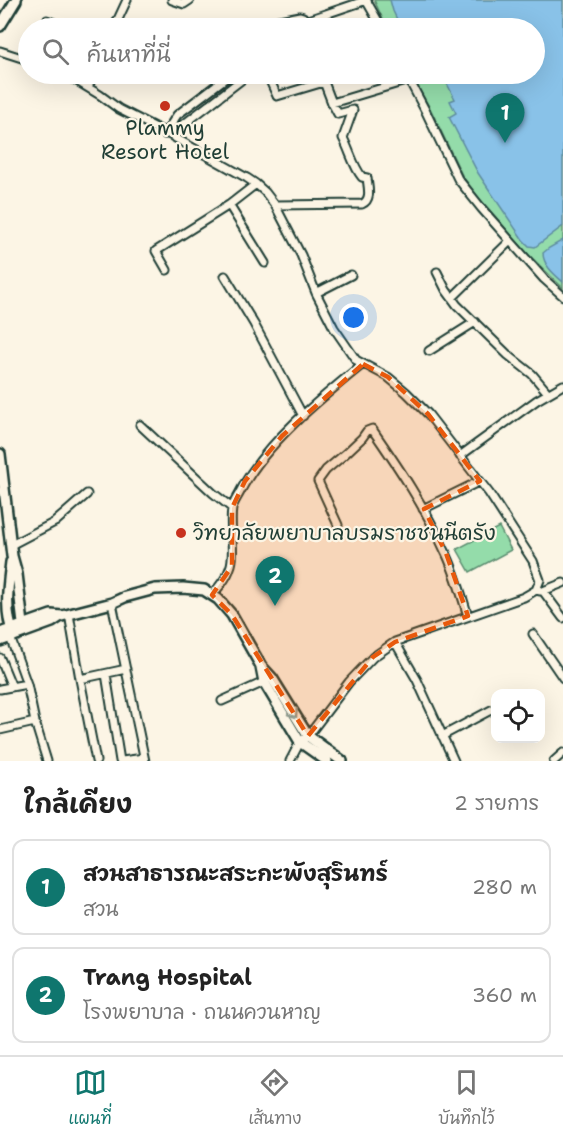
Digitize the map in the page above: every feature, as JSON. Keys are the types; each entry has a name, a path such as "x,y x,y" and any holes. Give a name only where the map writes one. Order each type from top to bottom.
{"main road":[{"path":"0,26 16,0"},
{"path":"0,454 23,629"},
{"path":"11,634 7,606 12,556"},
{"path":"23,629 155,589 204,590 219,599 232,615 261,666 272,678 304,739 342,761"},
{"path":"21,601 30,614 44,618"},
{"path":"0,618 7,606"},
{"path":"0,641 51,615 66,615"},
{"path":"0,633 11,634"},
{"path":"261,666 264,682 304,739 327,761"}],"street":[{"path":"119,18 127,0"},
{"path":"172,0 184,4 190,0"},
{"path":"323,18 367,0 377,18"},
{"path":"0,51 18,57"},
{"path":"82,84 119,109 256,184 265,192 275,205 301,255 316,293 334,328 356,360 388,377 428,414 480,482 533,561 540,580 539,591 563,618"},
{"path":"168,134 177,115 218,84"},
{"path":"168,134 236,84"},
{"path":"272,84 277,96 317,84"},
{"path":"275,205 362,204 369,199 367,178 362,177 357,171 343,138 353,110 338,114 325,84"},
{"path":"332,103 388,84"},
{"path":"411,84 458,179 544,279 563,296"},
{"path":"167,270 156,251 229,205 256,184"},
{"path":"229,205 265,263"},
{"path":"452,298 510,241"},
{"path":"437,272 452,298 508,355 532,374 548,393"},
{"path":"316,293 351,275"},
{"path":"225,276 260,334 303,416"},
{"path":"429,351 475,322"},
{"path":"213,595 232,566 232,507 245,481 282,436 331,390 363,364"},
{"path":"460,456 548,393 563,385"},
{"path":"140,425 213,493 232,507"},
{"path":"338,525 318,482 326,470 367,431 372,429 404,476 446,553 468,616"},
{"path":"423,509 480,482"},
{"path":"11,545 55,522 87,494"},
{"path":"290,761 304,739 349,682 373,657 395,642 563,583"},
{"path":"106,675 121,761 144,759 112,603"},
{"path":"66,615 96,761"},
{"path":"11,634 47,761"},
{"path":"533,634 563,678"},
{"path":"395,642 417,680 454,761"},
{"path":"0,658 12,687"},
{"path":"80,679 126,669"},
{"path":"222,701 264,682"},
{"path":"0,690 27,684"},
{"path":"442,736 491,710"},
{"path":"0,730 35,722"},
{"path":"554,761 563,753"}],"highlighted area":[{"path":"363,364 388,377 428,414 480,481 424,509 446,553 468,616 395,642 373,657 308,736 232,615 212,595 232,566 232,508 245,481 282,436"}],"green space":[{"path":"374,0 563,0 563,288 528,254 463,177 417,84 545,84 545,18 382,18"},
{"path":"499,527 511,550 470,572 457,549"}],"water":[{"path":"390,0 563,0 563,226 535,247 529,246 523,240 478,173 449,117 456,113 450,101 455,99 447,84 545,84 545,18 396,18"},
{"path":"563,240 563,282 547,265 543,253"}],"place":[{"name":"Plammy Resort Hotel","path":"165,106"},
{"name":"สวนสาธารณะสระกะพังสุรินทร์","path":"505,143"},
{"name":"วิทยาลัยพยาบาลบรมราชชนนีตรัง","path":"181,533"},
{"name":"Trang Hospital","path":"275,606"}]}
